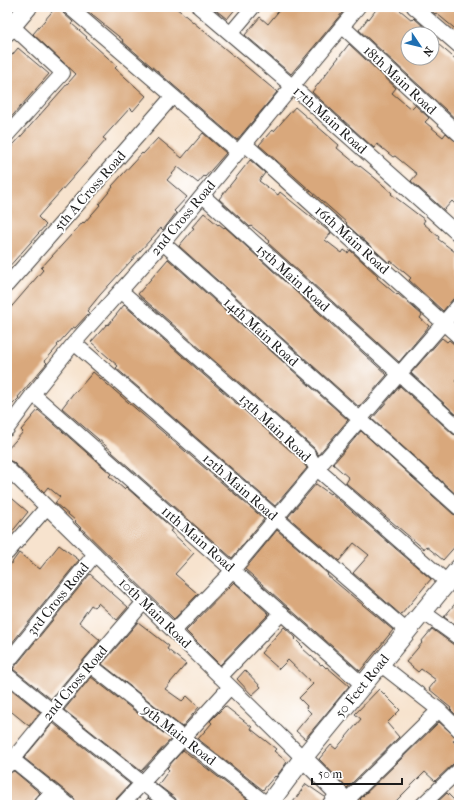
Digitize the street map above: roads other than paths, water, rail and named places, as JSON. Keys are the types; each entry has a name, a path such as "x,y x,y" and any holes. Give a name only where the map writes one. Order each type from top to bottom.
{"main road":[{"path":"10,29 28,7"},
{"name":"50 Feet Road","path":"268,805 303,758 459,568"},
{"path":"303,758 341,801"}],"street":[{"name":"16th Main Road","path":"69,7 172,97 242,148 459,337"},
{"name":"17th Main Road","path":"199,7 292,86 459,235"},
{"path":"231,33 253,7"},
{"name":"2nd Cross Road","path":"7,429 74,343 203,196 358,7"},
{"path":"414,7 459,46"},
{"name":"18th Main Road","path":"342,26 459,134"},
{"path":"7,135 63,73 10,29"},
{"name":"5th A Cross Road","path":"7,285 172,97"},
{"name":"15th Main Road","path":"203,196 317,300 384,358 399,375 459,428"},
{"name":"14th Main Road","path":"163,243 459,508"},
{"name":"13th Main Road","path":"121,291 308,454 317,469 447,582"},
{"path":"174,631 233,570 317,469 459,305"},
{"name":"12th Main Road","path":"74,343 407,631"},
{"name":"11th Main Road","path":"33,394 363,685"},
{"name":"10th Main Road","path":"7,468 303,758"},
{"path":"7,553 47,507"},
{"name":"3rd Cross Road","path":"7,662 95,554"},
{"name":"2nd Cross Road","path":"10,763 90,665 144,602"},
{"path":"423,612 459,638"},
{"path":"122,805 182,738 225,682 282,613"},
{"path":"380,664 438,710 459,730"},
{"name":"9th Main Road","path":"90,665 268,805"},
{"path":"7,675 51,712 170,805"},
{"path":"341,801 438,710"},
{"path":"10,763 52,791 69,805"},
{"path":"422,805 459,770"},
{"path":"41,805 52,791"}]}
